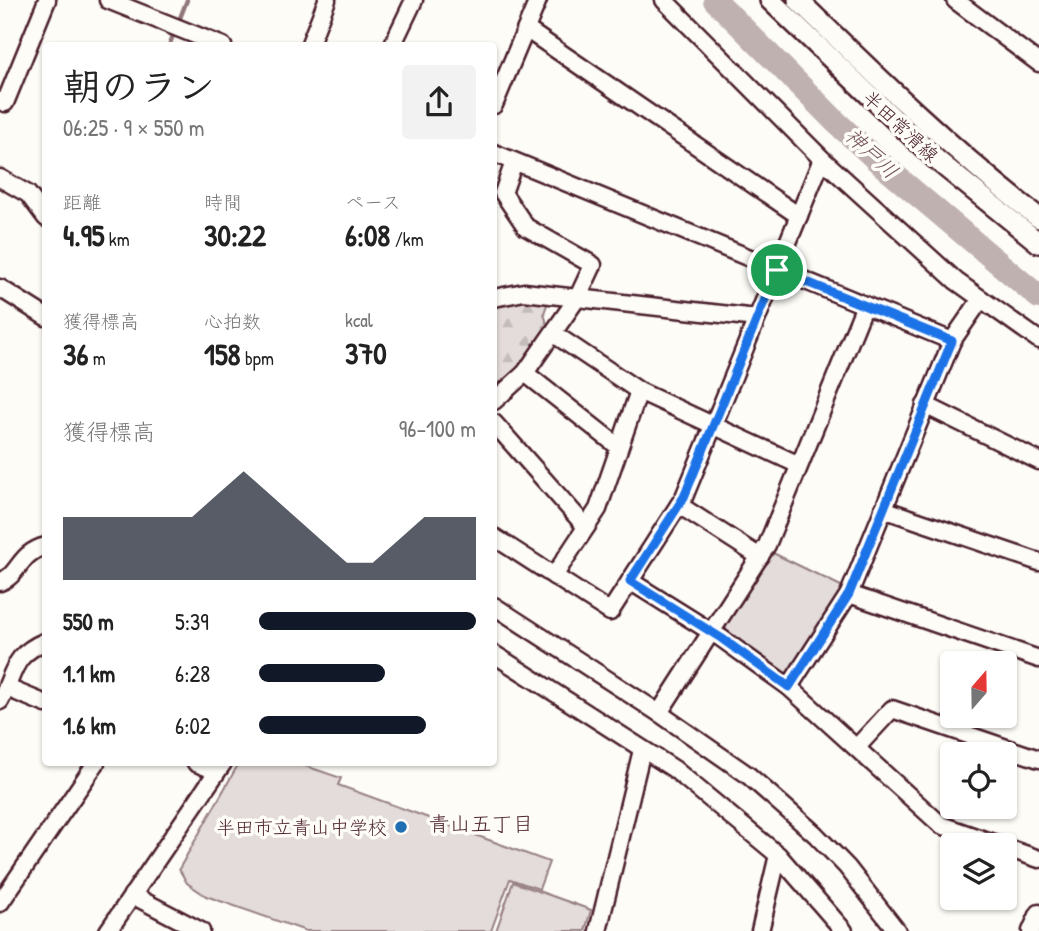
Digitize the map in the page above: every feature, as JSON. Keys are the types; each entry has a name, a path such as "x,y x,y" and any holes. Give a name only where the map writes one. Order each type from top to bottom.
{"main road":[{"name":"半田常滑線","path":"770,0 939,162 1039,243"},
{"name":"半田常滑線","path":"798,0 932,129 1039,218"}],"street":[{"path":"0,101 5,103 47,0"},
{"path":"108,0 213,42"},
{"path":"311,42 327,0"},
{"path":"395,42 414,0"},
{"path":"497,98 538,0"},
{"path":"664,0 822,159 956,281 1039,340"},
{"path":"955,0 1039,63"},
{"path":"526,29 799,216"},
{"path":"497,154 952,341"},
{"path":"497,539 610,612 680,505 822,159"},
{"path":"497,398 525,373 554,334 578,297 593,265 526,227 503,193 514,162"},
{"path":"0,178 28,194 42,213"},
{"path":"0,288 42,314"},
{"path":"497,297 524,292 757,318"},
{"path":"789,687 849,594 952,341 981,299"},
{"path":"659,713 760,557 865,305"},
{"path":"554,334 639,391 799,465"},
{"path":"525,373 619,447"},
{"path":"554,576 598,509 639,391"},
{"path":"925,405 1039,461"},
{"path":"497,425 586,527"},
{"path":"680,505 760,557"},
{"path":"883,509 1039,562"},
{"path":"0,582 6,580 26,554 42,547"},
{"path":"630,581 712,632 789,687 941,825 964,833"},
{"path":"849,594 1039,659"},
{"path":"497,608 722,755 784,804 847,867 897,931"},
{"path":"42,643 21,654 3,695 42,703"},
{"path":"497,656 674,769 778,855 845,931"},
{"path":"857,747 892,709 1039,759"},
{"path":"598,931 642,750"},
{"path":"0,903 94,766"},
{"path":"108,931 220,767"},
{"path":"1017,851 1039,859"},
{"path":"760,931 778,855"},
{"path":"132,895 201,931"},
{"path":"1031,931 1039,913"}],"green space":[{"path":"525,299 548,302 544,313 548,328 521,365 497,387 497,304"},
{"path":"773,553 843,587 790,672 783,673 728,634 725,627"},
{"path":"237,766 306,766 341,778 338,785 549,862 539,889 510,879 491,931 306,931 206,896 187,883 179,869"},
{"path":"513,882 591,910 585,931 496,931"}],"waterway":[{"path":"180,18 187,0"},
{"name":"神戸川","path":"715,0 880,163 1039,297"},
{"path":"171,42 174,33"}],"place":[{"name":"半田市立青山中学校","path":"401,827"}],"district":[{"name":"青山五丁目","path":"481,823"}],"route":[{"path":"777,270 952,341 849,594 789,687 721,638 630,581 684,497 777,270"}]}
